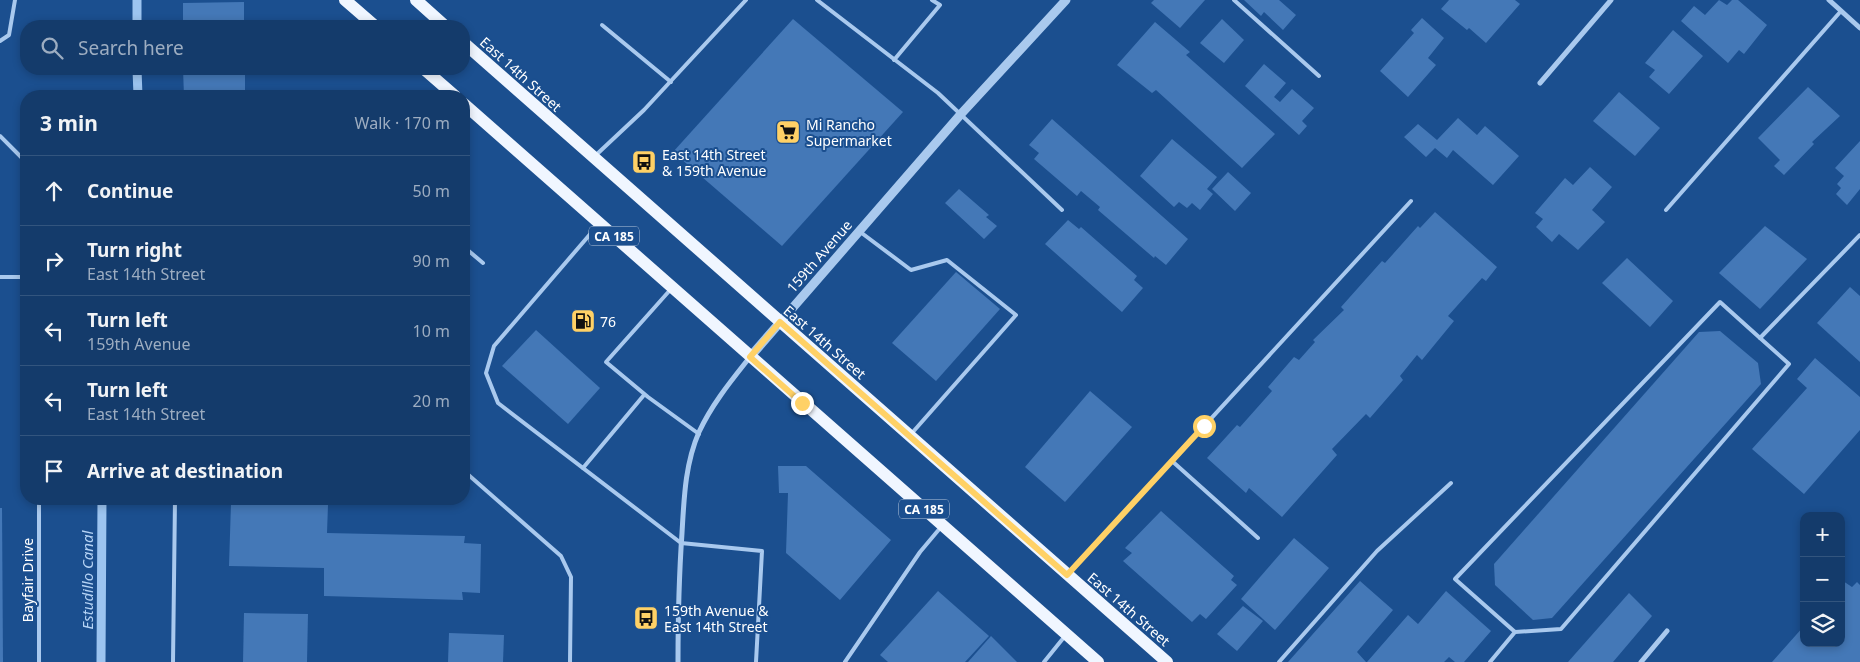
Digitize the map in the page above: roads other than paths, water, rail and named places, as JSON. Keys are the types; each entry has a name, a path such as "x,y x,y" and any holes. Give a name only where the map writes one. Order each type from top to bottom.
{"main road":[{"path":"345,0 368,20"},
{"path":"416,0 438,20"},
{"name":"East 14th Street","path":"470,48 1166,662"},
{"path":"431,75 448,90"},
{"name":"CA 185","path":"470,109 1098,662"}],"street":[{"path":"1540,83 1611,0"},
{"path":"1829,0 1860,28"},
{"name":"159th Avenue","path":"678,662 684,493 690,461 698,434 721,394 750,357 859,231 1063,1"},
{"path":"1641,662 1667,631"}],"lane":[{"path":"0,40 9,35 15,0"},
{"path":"593,158 671,82 746,0"},
{"path":"817,0 938,93 1062,210"},
{"path":"894,60 940,5 932,0"},
{"path":"1234,0 1319,76"},
{"path":"1666,210 1841,11"},
{"path":"602,25 671,82"},
{"path":"0,136 20,156"},
{"path":"1067,575 1411,201"},
{"path":"600,223 494,346 486,373 498,403 681,543 762,551 756,662"},
{"path":"859,231 911,270 947,260 1016,315 910,436"},
{"path":"1760,338 1860,235"},
{"path":"470,252 483,263"},
{"path":"0,278 20,277"},
{"path":"672,288 606,362 644,395 698,434"},
{"path":"1720,302 1760,338 1789,364 1561,629 1515,632 1455,580 1720,302"},
{"path":"583,468 644,395"},
{"path":"1172,461 1258,538"},
{"path":"470,475 561,556 571,578 570,662"},
{"path":"1279,662 1376,551 1451,483"},
{"name":"Bayfair Drive","path":"38,505 38,662"},
{"path":"174,662 175,505"},
{"path":"845,662 920,552 943,526"},
{"path":"1490,662 1515,632"},
{"path":"1044,662 1066,634"}],"waterway":[{"name":"Estudillo Canal","path":"137,0 137,20"},
{"name":"Estudillo Canal","path":"137,75 138,90"},
{"name":"Estudillo Canal","path":"101,662 102,505"}],"place":[{"name":"Mi Rancho Supermarket","path":"788,132"},
{"name":"East 14th Street & 159th Avenue","path":"644,162"},
{"name":"76","path":"583,321"},
{"name":"159th Avenue & East 14th Street","path":"646,618"}]}
